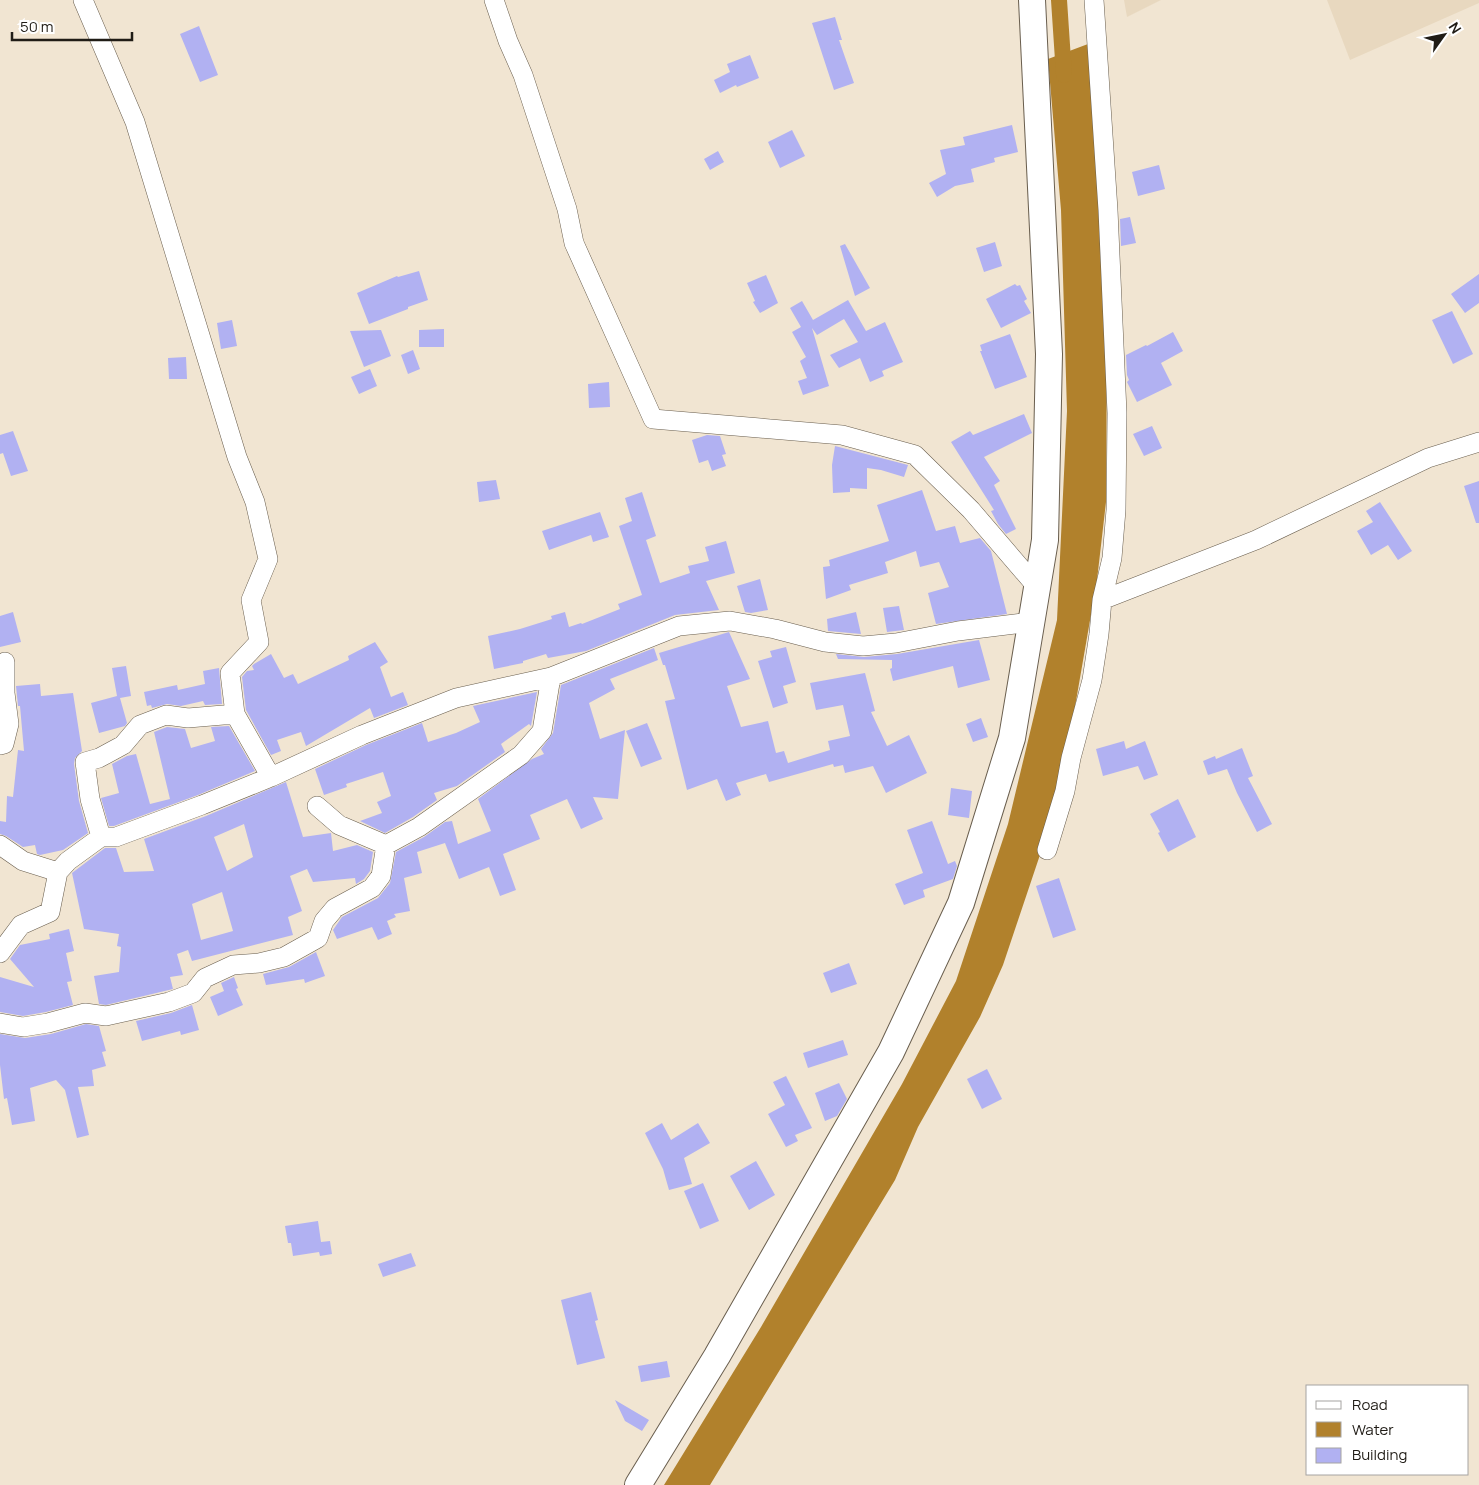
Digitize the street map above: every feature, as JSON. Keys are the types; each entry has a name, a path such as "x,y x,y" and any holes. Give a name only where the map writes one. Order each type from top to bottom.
{"main road":[{"path":"638,1485 717,1356 891,1052 961,903 1012,738 1045,540 1049,354 1032,0"}],"street":[{"path":"83,0 135,122 236,457 256,502 268,559 251,600 259,642 230,673 235,714 271,777"},
{"path":"494,0 508,41 524,75 567,209 574,243 653,419 842,435 915,455 971,510 1037,587"},
{"path":"1047,850 1066,792 1071,758 1092,680 1102,600 1112,558 1116,510 1117,413 1108,210 1094,0"},
{"path":"1102,600 1256,540 1428,458 1479,442"},
{"path":"0,953 21,925 50,912 58,872 68,861 101,837 116,837 202,805 271,777 362,735 456,698 551,676 679,626 730,621 775,629 825,642 863,646 896,643 1031,622"},
{"path":"0,745 4,744 9,724 5,693 5,662"},
{"path":"386,845 419,827 520,755 542,731 551,676"},
{"path":"101,837 90,800 85,762 99,758 123,745 140,725 166,715 188,718 235,714"},
{"path":"317,806 339,825 386,845"},
{"path":"0,845 22,861 58,872"},
{"path":"0,1023 23,1027 48,1023 86,1013 106,1016 169,1002 193,994 204,978 233,965 259,963 284,957 318,938 324,921 335,908 372,888 381,876 386,845"}],"shaded area":[{"path":"1124,0 1161,0 1127,17"},
{"path":"1327,0 1479,0 1479,3 1350,60"}],"water":[{"path":"1088,44 1107,332 1106,502 1097,580 1072,724 1048,831 1003,965 980,1017 918,1127 895,1180 710,1485 664,1485 761,1327 902,1084 956,981 1008,824 1057,620 1067,411 1061,210 1048,59"}],"building":[{"path":"835,17 842,40 839,40 854,83 834,90 812,23"},
{"path":"199,26 218,75 200,82 180,34"},
{"path":"750,55 759,78 737,87 736,85 720,93 714,80 730,72 727,64"},
{"path":"1012,125 1018,152 994,158 995,162 971,169 974,182 955,186 937,197 929,183 946,174 940,150 965,145 963,137"},
{"path":"792,130 805,156 780,168 768,142"},
{"path":"718,151 724,162 710,170 704,159"},
{"path":"1159,165 1165,189 1138,196 1132,172"},
{"path":"1130,217 1136,243 1121,246 1120,219"},
{"path":"995,242 1002,266 984,272 976,248"},
{"path":"845,244 870,288 855,296 840,246"},
{"path":"419,271 428,300 369,324 357,293 397,276"},
{"path":"1479,274 1479,303 1465,313 1451,294"},
{"path":"766,275 778,303 760,313 753,302 755,301 747,283"},
{"path":"1015,284 1017,286 1020,285 1027,299 1024,301 1031,313 1001,328 986,299"},
{"path":"848,300 866,331 885,322 903,362 882,371 884,376 870,382 860,358 839,368 830,355 858,342 844,319 817,335 812,328 829,386 803,395 798,381 807,378 800,361 806,357 792,332 801,327 790,308 802,301 813,320"},
{"path":"1452,311 1473,354 1453,364 1432,320"},
{"path":"232,320 237,346 221,349 217,323"},
{"path":"444,329 444,347 419,347 419,330"},
{"path":"381,330 391,356 364,367 350,331"},
{"path":"1173,332 1183,351 1161,363 1172,385 1137,402 1127,382 1129,380 1126,355"},
{"path":"1010,334 1027,377 995,389 980,351 982,351 980,345"},
{"path":"413,350 420,369 408,374 401,355"},
{"path":"186,357 187,379 169,379 168,358"},
{"path":"370,369 377,386 359,394 351,377"},
{"path":"609,382 610,407 589,408 588,384"},
{"path":"1024,414 1032,433 984,457 1000,481 994,485 1016,529 1006,534 991,511 994,510 951,442 970,431 973,435"},
{"path":"1152,426 1162,448 1144,456 1133,434"},
{"path":"13,431 28,471 11,476 3,453 0,454 0,435"},
{"path":"707,435 720,436 726,454 722,455 726,466 712,471 708,460 699,463 692,440"},
{"path":"835,446 908,465 904,477 867,468 867,489 850,488 850,492 833,493 832,465"},
{"path":"496,480 500,499 479,502 477,482"},
{"path":"1479,481 1479,523 1476,523 1464,486"},
{"path":"922,490 936,531 955,526 960,543 980,538 991,551 1007,614 936,624 928,593 949,587 939,562 920,567 916,551 885,562 888,573 849,585 851,590 826,599 823,567 830,566 829,560 889,541 877,505"},
{"path":"642,492 656,536 646,540 660,583 690,573 688,566 709,561 705,547 726,541 735,573 706,581 719,610 675,615 586,651 548,658 546,654 523,661 523,663 494,669 488,636 520,629 552,619 551,616 565,612 569,627 582,624 620,609 618,604 642,595 619,526 632,521 625,498"},
{"path":"1380,502 1412,551 1398,560 1388,545 1371,555 1357,531 1373,522 1366,511"},
{"path":"600,512 609,537 593,542 591,535 549,550 542,531"},
{"path":"760,579 768,610 751,613 745,612 737,586"},
{"path":"899,606 904,630 887,632 883,608"},
{"path":"13,612 21,642 0,647 0,616"},
{"path":"856,612 861,634 828,631 827,619"},
{"path":"729,632 750,679 727,686 741,727 768,721 776,753 784,751 788,763 830,750 828,741 850,736 843,705 816,710 810,683 865,673 875,711 871,712 887,746 909,735 927,773 886,793 873,766 845,773 843,765 834,767 833,764 769,782 766,774 736,783 741,795 726,801 717,779 687,790 665,701 675,699 665,665 663,665 659,653"},
{"path":"979,640 990,680 958,688 953,666 893,681 890,669 892,668 892,660 838,659 836,654 864,657 897,654"},
{"path":"375,642 388,662 380,667 391,697 403,692 408,705 374,718 370,708 306,746 301,732 277,740 281,751 271,755 246,710 242,677 247,671 254,670 252,666 254,664 271,654 284,678 293,674 298,684 349,660 348,656"},
{"path":"786,647 796,682 783,686 788,703 773,708 758,661 772,657 770,651"},
{"path":"654,648 658,660 610,679 615,689 589,703 600,739 625,730 618,799 593,797 603,819 581,829 567,799 530,815 540,839 503,854 516,890 500,896 489,867 459,879 445,843 417,852 422,873 404,878 410,911 394,914 396,917 387,921 392,934 378,940 372,927 337,939 333,930 342,917 378,898 390,883 396,852 424,837 445,822 452,821 458,844 491,831 478,799 532,759 544,754 541,749 553,733 561,685"},
{"path":"126,666 131,696 120,698 127,723 125,726 99,733 91,703 117,696 112,668"},
{"path":"219,668 222,704 205,705 203,701 181,706 167,704 152,708 151,705 147,706 144,692 177,685 178,690 205,684 203,671"},
{"path":"40,684 41,696 73,693 82,751 75,758 74,764 79,801 88,833 63,850 40,855 37,854 35,845 23,847 0,834 0,821 6,822 7,796 13,797 18,750 24,751 20,706 18,706 16,686"},
{"path":"537,692 531,726 529,724 501,744 505,752 457,786 434,793 437,800 385,833 360,821 382,813 377,802 391,796 383,772 346,784 347,787 324,795 315,769 366,745 422,723 428,742 456,733 480,722 473,706"},
{"path":"981,718 988,737 973,742 966,724"},
{"path":"647,723 662,759 641,767 626,731"},
{"path":"229,726 255,771 198,795 114,826 109,826 101,798 119,793 112,764 127,756 136,754 150,804 170,799 154,732 167,727 185,729 191,748 215,741 211,727"},
{"path":"1124,741 1126,749 1145,741 1158,775 1144,780 1138,766 1103,776 1096,749"},
{"path":"1242,748 1253,776 1248,778 1272,824 1257,832 1227,769 1208,775 1203,761 1215,756 1216,759"},
{"path":"286,782 303,837 331,833 333,851 357,845 373,852 370,871 364,879 356,884 355,878 313,882 307,869 290,876 302,911 288,917 293,935 192,961 188,950 177,954 183,975 170,977 173,989 106,1005 99,1004 94,976 119,972 121,947 117,946 119,934 84,929 72,873 105,848 116,848 124,872 154,871 144,839 206,816","holes":["244,824 253,857 227,871 214,837","222,892 233,931 201,940 192,904"]},
{"path":"951,788 972,791 969,818 948,815"},
{"path":"1178,799 1196,837 1168,852 1150,814"},
{"path":"932,821 948,864 955,861 957,866 953,879 923,890 925,897 904,905 895,884 923,873 907,830"},
{"path":"1059,878 1076,930 1053,938 1036,886"},
{"path":"69,929 74,951 66,953 72,981 67,982 73,1005 23,1016 0,1012 0,977 34,987 10,959 20,945 50,939 49,934"},
{"path":"316,952 325,976 305,983 304,979 266,985 263,974 289,967"},
{"path":"849,963 857,984 831,993 823,973"},
{"path":"234,977 238,988 236,989 243,1005 218,1016 210,997 224,991 221,983"},
{"path":"192,1005 199,1030 181,1035 180,1031 142,1041 136,1021 171,1013"},
{"path":"86,1024 99,1026 106,1051 102,1052 106,1066 92,1070 94,1086 78,1087 89,1135 77,1138 65,1090 56,1080 30,1088 35,1121 12,1125 7,1098 4,1099 0,1065 0,1034 25,1038 51,1034"},
{"path":"843,1040 848,1055 808,1068 803,1053"},
{"path":"987,1069 1002,1099 982,1109 967,1079"},
{"path":"786,1076 812,1128 795,1135 798,1141 786,1147 768,1114 785,1105 773,1082"},
{"path":"839,1083 847,1099 837,1116 825,1121 815,1093"},
{"path":"662,1123 671,1140 698,1123 710,1143 684,1158 692,1184 669,1190 663,1169 645,1133"},
{"path":"756,1161 775,1195 749,1210 730,1176"},
{"path":"703,1183 719,1221 700,1229 684,1191"},
{"path":"318,1221 321,1242 330,1241 332,1254 320,1256 319,1252 293,1256 285,1226"},
{"path":"411,1253 416,1266 383,1277 378,1264"},
{"path":"591,1292 598,1320 595,1321 605,1358 577,1365 561,1300"},
{"path":"667,1361 670,1377 641,1382 638,1366"},
{"path":"615,1400 649,1420 642,1431 625,1421"}],"waterway":[{"path":"1059,0 1064,75"}]}
